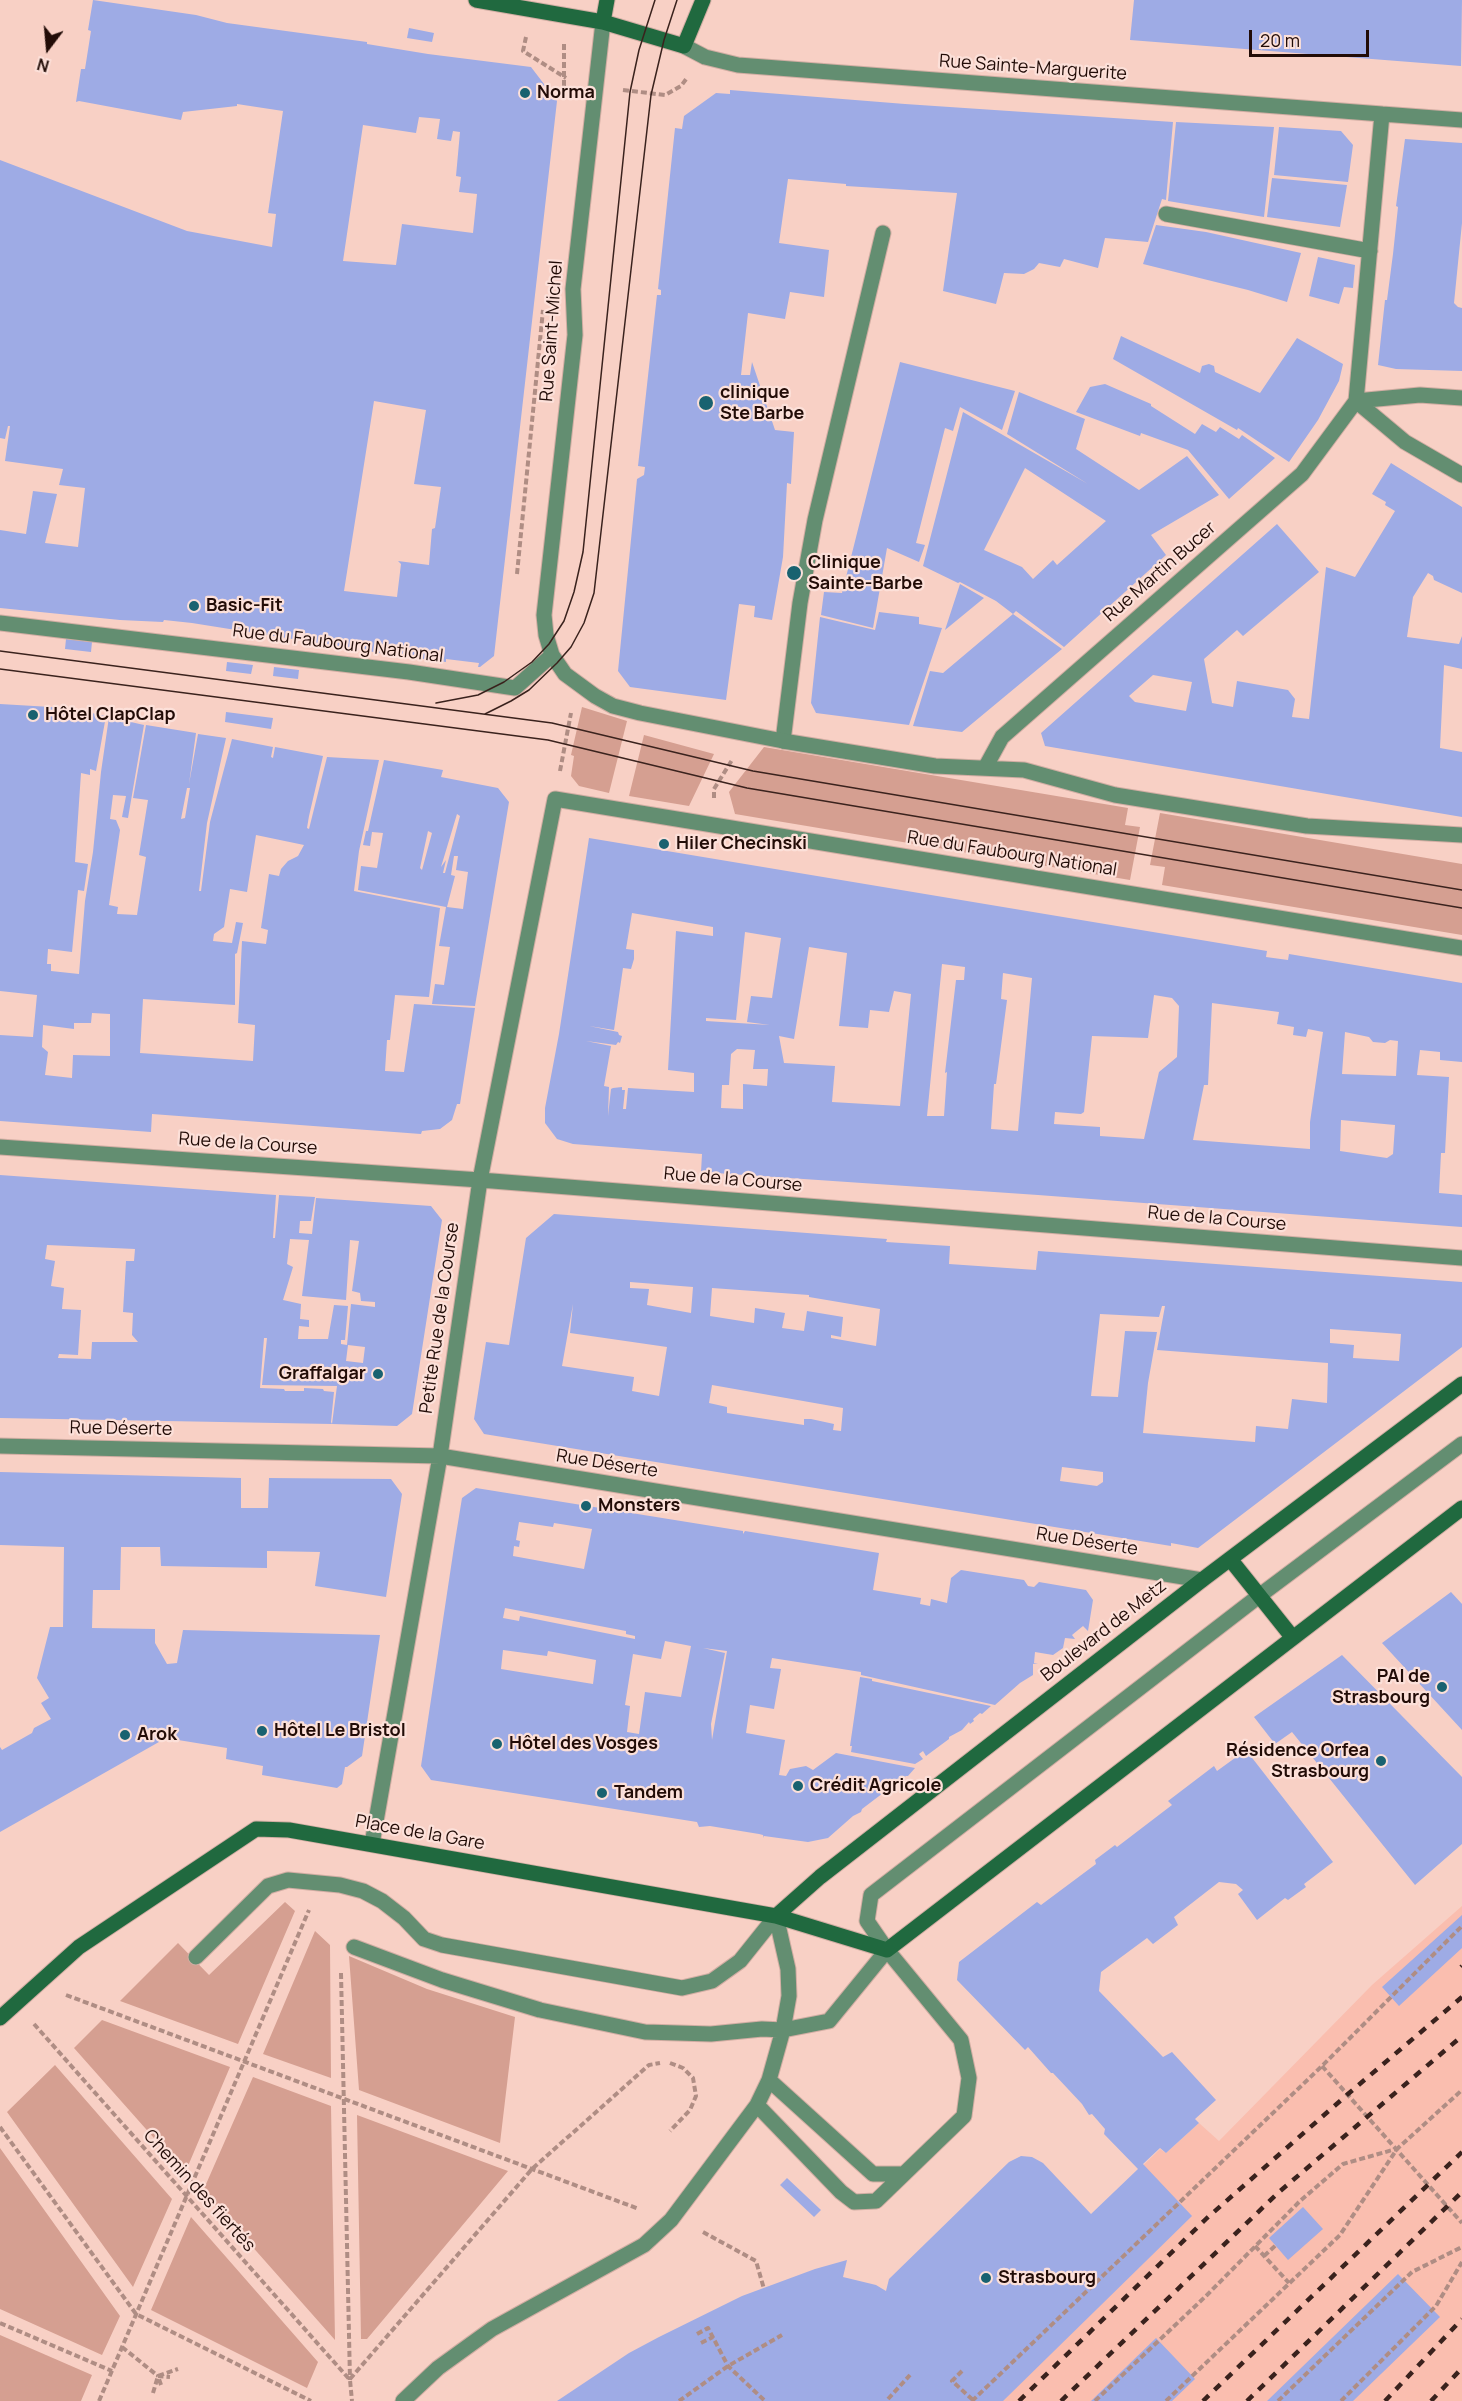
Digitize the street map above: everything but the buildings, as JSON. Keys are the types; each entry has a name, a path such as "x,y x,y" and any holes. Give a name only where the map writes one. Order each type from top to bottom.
{"main road":[{"path":"476,0 603,22 684,46 704,0"},
{"path":"603,22 607,0"},
{"name":"Boulevard de Metz","path":"776,1916 820,1877 1202,1580 1462,1384"},
{"path":"887,1950 1462,1508"},
{"path":"1230,1559 1293,1638"},
{"name":"Place de la Gare","path":"0,2018 79,1947 256,1829 280,1829 372,1844 776,1916 887,1950"}],"street":[{"name":"Rue Saint-Michel","path":"603,22 573,289 575,335 546,587 544,615 546,635 552,655 565,674 594,696 640,713 749,734"},
{"name":"Rue Sainte-Marguerite","path":"684,46 705,57 738,65 1462,120"},
{"path":"1356,401 1382,114"},
{"path":"1166,214 1370,251"},
{"path":"783,741 800,603 815,520 883,233"},
{"path":"1356,401 1420,395 1462,398"},
{"path":"1356,401 1405,442 1462,475"},
{"name":"Rue Martin Bucer","path":"985,768 1002,737 1302,474 1356,401"},
{"name":"Rue du Faubourg National","path":"0,623 397,670 515,688 552,655"},
{"path":"749,734 935,766 1024,770 1115,795 1307,826 1462,835"},
{"name":"Rue du Faubourg National","path":"555,799 1462,948"},
{"name":"Petite Rue de la Course","path":"372,1844 440,1456 480,1180 555,799"},
{"name":"Rue de la Course","path":"0,1147 480,1180 1462,1258"},
{"path":"757,2105 841,2192 854,2202 876,2201 964,2116 969,2078 961,2040 887,1950 867,1922 871,1895 1259,1596 1462,1444"},
{"name":"Rue Déserte","path":"0,1446 440,1456 1202,1580"},
{"path":"196,1957 268,1886 288,1880 321,1883 363,1891 382,1901 404,1918 424,1939 442,1946 682,1988 712,1981 740,1961 776,1916"},
{"path":"403,2401 438,2368 492,2330 644,2245 671,2220 757,2105 769,2080 783,2030 789,1996 788,1969 776,1916"},
{"path":"354,1947 493,1997 539,2010 645,2032 711,2034 762,2029 783,2030 829,2022 887,1950"},
{"path":"769,2080 873,2174 904,2174"}],"path":[{"path":"555,799 572,708"},
{"path":"713,824 714,789 749,734"},
{"path":"99,2401 321,1883"},
{"path":"962,2371 952,2381 973,2401 1322,2066 1462,1926"},
{"path":"341,1968 352,2401"},
{"path":"37,1985 639,2209"},
{"name":"Chemin des fiertés","path":"16,2003 350,2380"},
{"path":"350,2380 532,2169 649,2065 661,2062 683,2068 693,2078 696,2096 690,2110 670,2131"},
{"path":"1322,2066 1462,2223"},
{"path":"1166,2401 1340,2235 1397,2149 1462,2090"},
{"path":"0,2127 136,2314 311,2401"},
{"path":"1095,2401 1300,2201 1343,2164 1397,2149"},
{"path":"703,2232 756,2261 764,2289"},
{"path":"1264,2256 1276,2245"},
{"path":"1255,2246 1289,2283"},
{"path":"1278,2401 1412,2272 1462,2247"},
{"path":"1341,2401 1436,2306 1462,2262"},
{"path":"0,2323 112,2371"},
{"path":"697,2334 708,2328 728,2366 765,2401"},
{"path":"679,2401 728,2366 782,2335"},
{"path":"701,2343 713,2337"},
{"path":"122,2347 158,2376 161,2385"},
{"path":"158,2376 178,2369"},
{"path":"888,2399 910,2375"},
{"path":"158,2376 170,2377"},
{"path":"153,2393 158,2376"}],"shaded area":[{"path":"582,707 627,721 609,793 579,786 571,776 574,756 571,755"},
{"path":"644,735 714,754 689,806 629,796"},
{"path":"764,747 1128,808 1125,825 1140,827 1130,880 735,814 729,792"},
{"path":"1160,813 1462,864 1462,935 1162,885 1165,867 1150,865"},
{"path":"285,1902 295,1911 238,2044 120,2001 178,1943 209,1975"},
{"path":"1462,1906 1462,2401 901,2401 1160,2149 1166,2153 1199,2123 1219,2141 1372,1985"},
{"path":"315,1931 330,1945 331,2078 263,2054"},
{"path":"349,1956 427,1989 515,2017 500,2143 359,2090"},
{"path":"102,2020 230,2067 185,2173 74,2048"},
{"path":"55,2065 172,2199 133,2287 7,2112"},
{"path":"253,2077 331,2106 335,2340 203,2191"},
{"path":"357,2115 508,2171 367,2339 361,2339"},
{"path":"0,2148 120,2316 102,2355 0,2309"},
{"path":"191,2217 318,2362 307,2388 151,2310"},
{"path":"0,2335 92,2375 81,2401 0,2401"}],"tram line":[{"path":"436,703 478,695 504,682 532,662 549,644 564,621 574,592 583,552 630,92 639,50 655,0"},
{"path":"485,714 529,690 557,663 571,647 584,623 594,593 651,95 664,40 677,0"},
{"path":"0,651 552,723 753,771 1462,890"},
{"path":"0,669 548,740 747,788 1462,908"}],"railway":[{"path":"1019,2401 1207,2218 1462,1997"},
{"path":"1061,2401 1279,2192 1462,2036"},
{"path":"1203,2401 1462,2152"},
{"path":"1247,2401 1462,2192"},
{"path":"1385,2401 1462,2319"},
{"path":"1431,2401 1462,2368"}],"place":[{"name":"Norma","path":"525,93"},
{"name":"clinique Ste Barbe","path":"706,403"},
{"name":"Clinique Sainte-Barbe","path":"794,573"},
{"name":"Basic-Fit","path":"194,606"},
{"name":"Hôtel ClapClap","path":"33,715"},
{"name":"Hiler Checinski","path":"664,844"},
{"name":"Graffalgar","path":"378,1374"},
{"name":"Monsters","path":"586,1506"},
{"name":"PAI de Strasbourg","path":"1442,1687"},
{"name":"Hôtel Le Bristol","path":"262,1731"},
{"name":"Arok","path":"125,1735"},
{"name":"Hôtel des Vosges","path":"497,1744"},
{"name":"Résidence Orfea Strasbourg","path":"1381,1761"},
{"name":"Crédit Agricole","path":"798,1786"},
{"name":"Tandem","path":"602,1793"},
{"name":"Strasbourg","path":"986,2278"}]}
